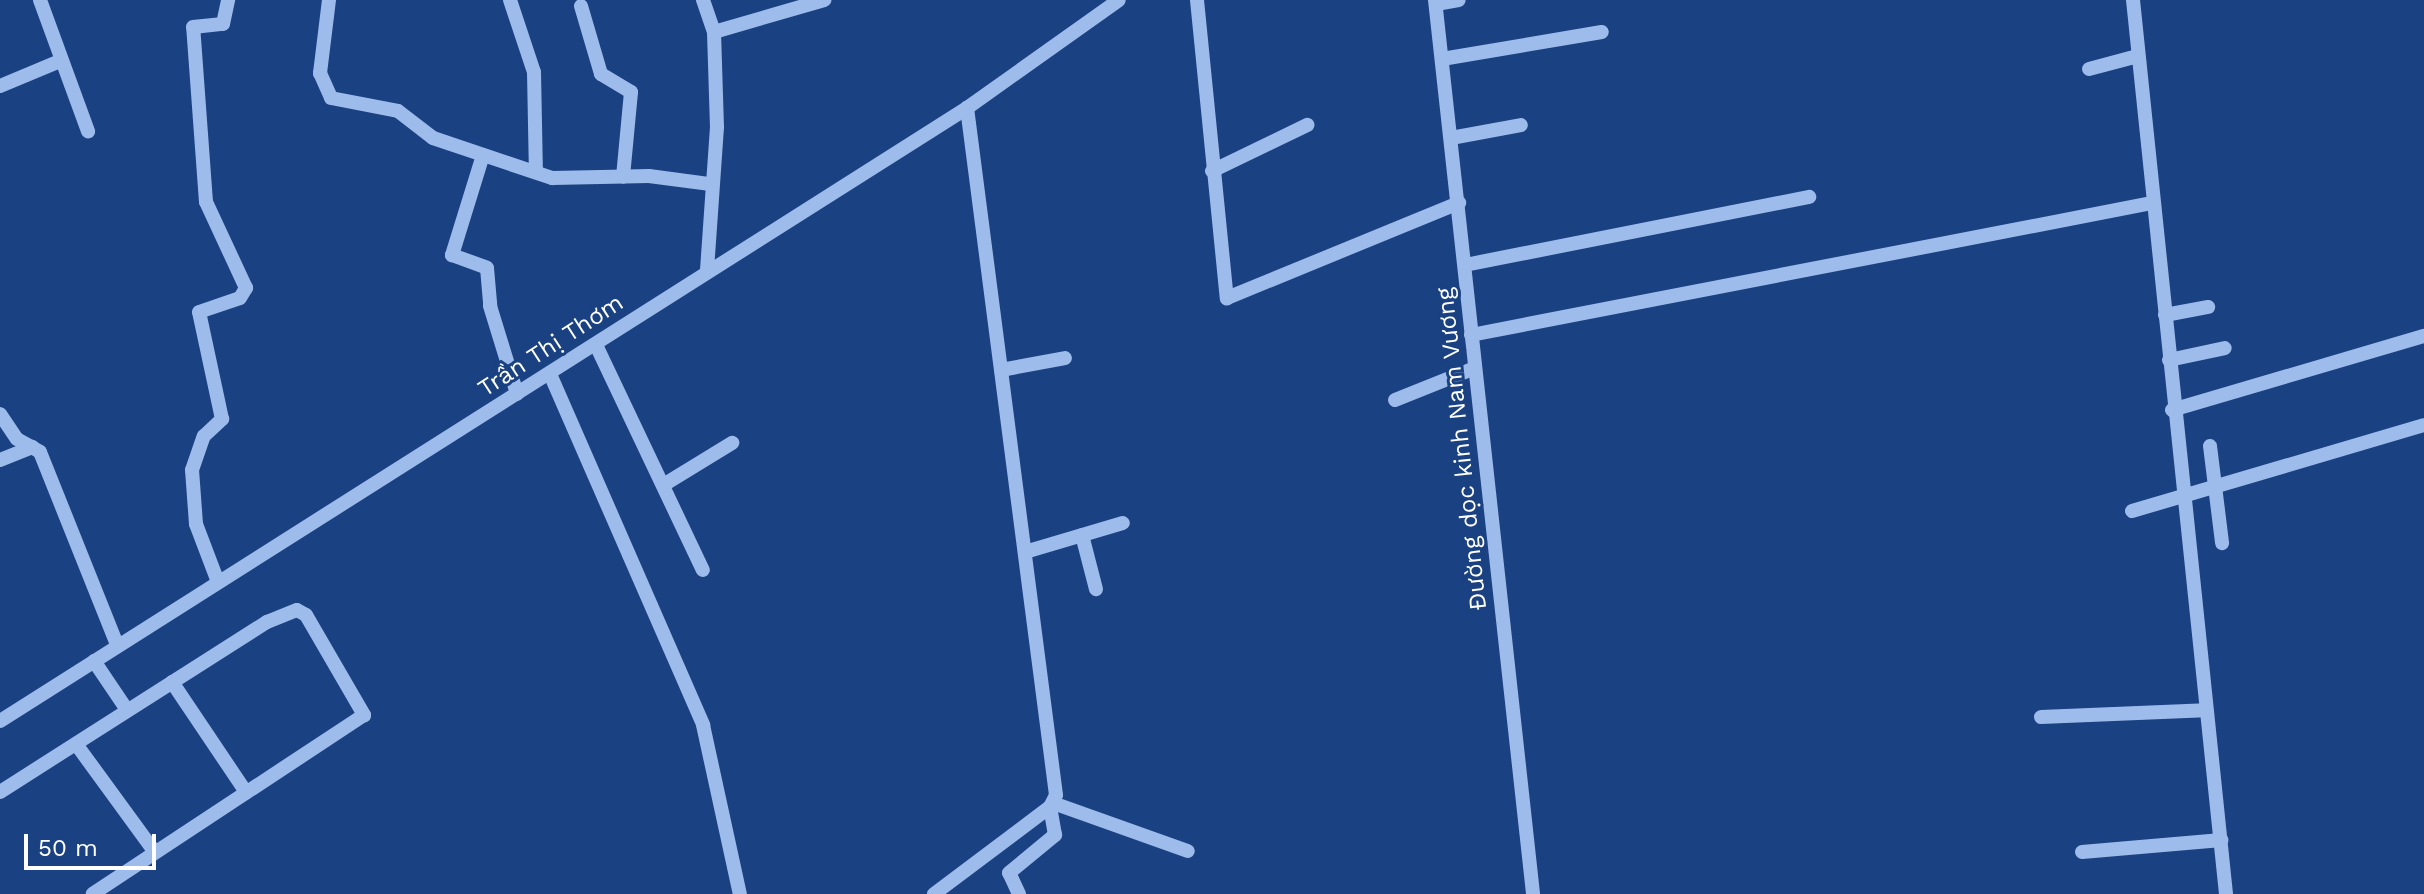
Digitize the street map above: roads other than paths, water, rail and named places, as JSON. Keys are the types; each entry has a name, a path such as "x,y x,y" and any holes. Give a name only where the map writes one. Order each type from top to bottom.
{"street":[{"path":"40,0 88,131"},
{"path":"218,582 196,524 193,483 198,446 222,419 199,312 240,298 246,288 206,202 193,27 223,24 228,0"},
{"path":"329,0 320,73 331,98 398,111 427,136 536,172 710,184"},
{"path":"510,0 534,72 536,172"},
{"path":"703,0 714,32 707,271"},
{"path":"714,32 824,0"},
{"name":"Trần Thị Thơm","path":"0,721 96,664 117,645 967,108 1119,0"},
{"path":"1197,0 1212,171 1230,300 1459,203"},
{"path":"1435,2 1459,0"},
{"path":"2133,0 2181,498 2226,894"},
{"name":"Đường dọc kinh Nam Vương","path":"1435,2 1533,894"},
{"path":"581,6 601,74 631,92 623,177"},
{"path":"1442,59 1602,32"},
{"path":"2089,69 2138,56"},
{"path":"0,86 60,61"},
{"path":"967,108 1025,552 1055,835 1009,873 1019,894"},
{"path":"1212,171 1307,125"},
{"path":"1451,138 1521,125"},
{"path":"483,155 452,255 487,268 490,306 517,394"},
{"path":"1465,265 1809,197"},
{"path":"1471,335 2152,203"},
{"path":"2165,315 2208,307"},
{"path":"2172,410 2424,336"},
{"path":"596,345 665,484 703,570"},
{"path":"2169,360 2225,348"},
{"path":"1001,370 1065,358"},
{"path":"1395,400 1475,368"},
{"path":"550,374 703,725 740,894"},
{"path":"0,414 33,447 117,645"},
{"path":"2132,511 2424,425"},
{"path":"665,484 732,443"},
{"path":"2210,446 2222,543"},
{"path":"0,460 33,447"},
{"path":"1025,552 1123,523"},
{"path":"1082,535 1096,589"},
{"path":"0,792 76,744 124,706 172,682 283,613 306,615 364,715 93,894"},
{"path":"96,664 124,706"},
{"path":"172,682 246,792"},
{"path":"2041,717 2205,710"},
{"path":"76,744 154,851"},
{"path":"1052,805 1188,851"},
{"path":"934,894 1052,805"},
{"path":"2082,852 2221,840"}]}
